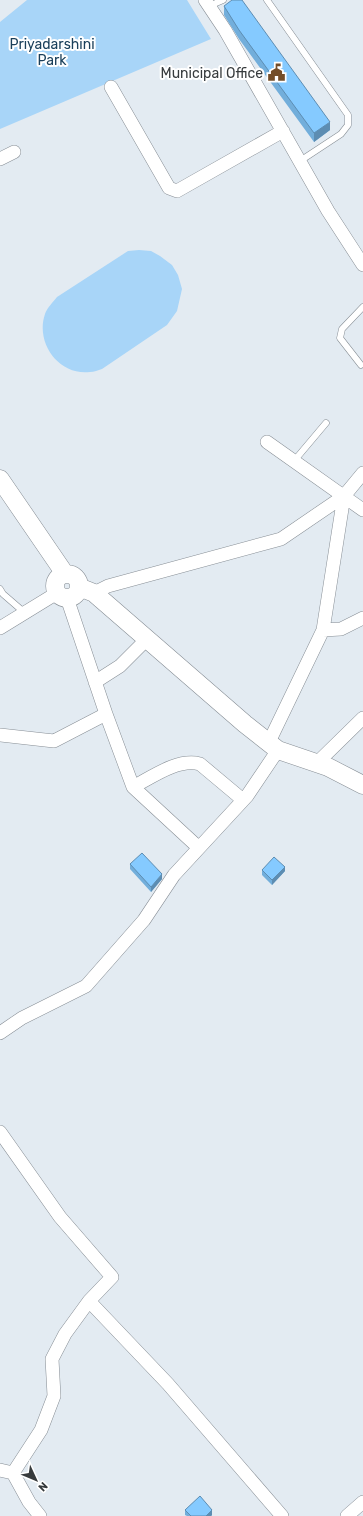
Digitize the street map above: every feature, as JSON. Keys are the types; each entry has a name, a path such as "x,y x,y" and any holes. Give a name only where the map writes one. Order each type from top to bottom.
{"main road":[{"path":"0,479 65,574 74,576 79,583 74,593 147,639 245,724 274,746 362,782"}],"street":[{"path":"207,3 225,30 328,211 363,265"},
{"path":"111,87 169,188 173,190 177,191 283,131"},
{"path":"0,159 14,152"},
{"path":"267,442 363,510"},
{"path":"0,628 25,613 74,593 108,586 281,539 344,496 363,473"},
{"path":"0,1032 22,1018 86,986 144,920 174,875 243,800 274,746 323,630 344,496"},
{"path":"74,593 95,682 133,786 199,848"},
{"path":"323,630 341,630 363,618"},
{"path":"95,682 120,666 147,639"},
{"path":"0,736 54,741 106,714"},
{"path":"317,763 363,718"},
{"path":"133,786 178,764 191,762 200,764 243,800"},
{"path":"0,1132 60,1217 112,1277 89,1301 65,1334 52,1359 54,1396 41,1430 6,1472 40,1516"},
{"path":"89,1301 168,1384 282,1516"},
{"path":"347,1516 363,1502"}],"lane":[{"path":"207,3 223,0"},
{"path":"267,0 348,115 348,125 341,134 300,161"},
{"path":"361,365 340,338 342,329 363,307"},
{"path":"294,461 326,423"},
{"path":"0,589 3,594 25,613"}],"green space":[{"name":"Priyadarshini Park","path":"27,0 187,0 211,39 0,129 0,22"},
{"path":"128,251 151,251 172,265 178,275 182,289 177,311 167,325 102,369 92,372 79,372 68,369 52,355 43,336 45,314 49,307 57,297"}],"building":[{"name":"Municipal Office","path":"232,0 242,0 330,122 314,133 239,30 224,6"},
{"path":"142,853 162,874 151,887 130,864"},
{"path":"274,857 285,867 272,880 262,870"},
{"path":"200,1496 212,1510 206,1516 191,1516 185,1510"}],"place":[{"name":"Municipal Office","path":"276,73"}]}
